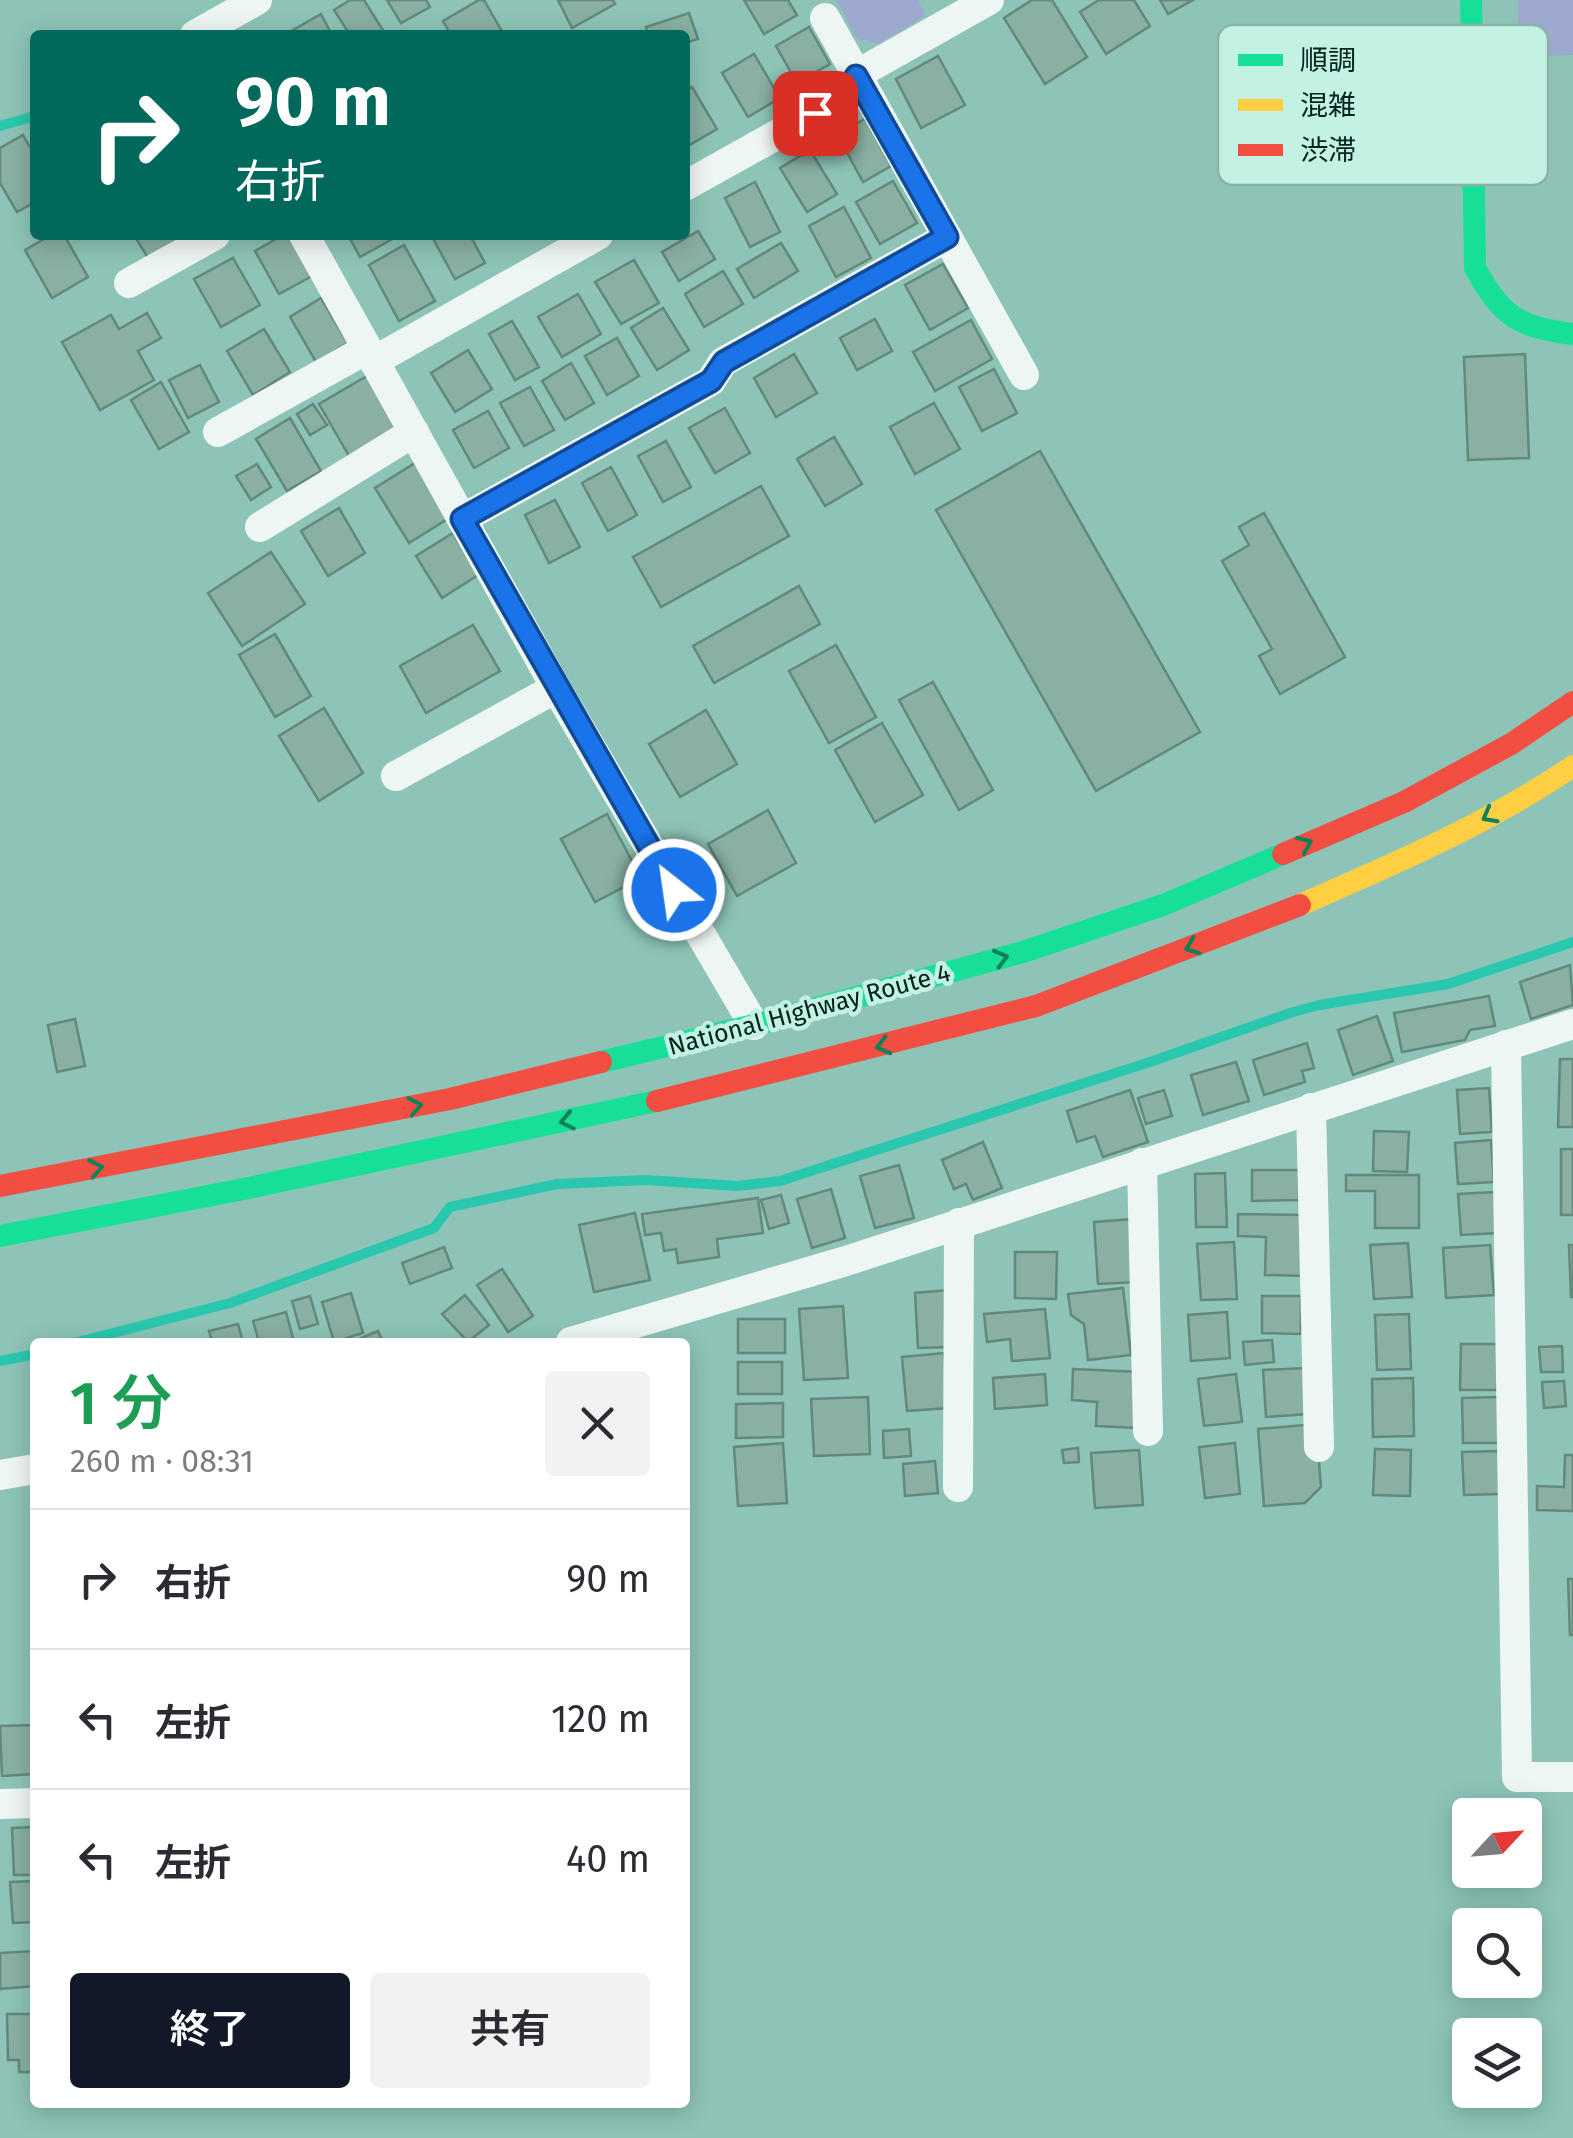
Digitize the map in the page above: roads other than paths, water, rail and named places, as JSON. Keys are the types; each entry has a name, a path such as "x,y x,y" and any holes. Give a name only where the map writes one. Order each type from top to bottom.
{"main road":[{"path":"1471,0 1471,25"},
{"path":"1473,185 1474,268 1490,299 1506,316 1532,329 1573,334"},
{"name":"National Highway Route 4","path":"0,1186 450,1099 754,1025 1023,952 1163,905 1404,802 1510,744 1573,702"},
{"name":"National Highway Route 4","path":"0,1236 638,1106 1036,1006 1285,911 1426,851 1573,766"}],"street":[{"path":"203,30 257,0"},
{"path":"690,183 848,94 856,76 988,0"},
{"path":"824,18 1024,374"},
{"path":"462,519 711,381 724,362 947,237"},
{"path":"129,283 205,240"},
{"path":"307,240 556,688 754,1025"},
{"path":"218,432 588,240"},
{"path":"260,526 414,432"},
{"path":"396,776 556,688"},
{"path":"585,1338 846,1261 1573,1024"},
{"path":"1506,1045 1518,1777 1573,1777"},
{"path":"1310,1108 1319,1446"},
{"path":"1142,1163 1148,1431"},
{"path":"958,1487 959,1224"},
{"path":"0,1475 30,1470"},
{"path":"0,1804 30,1803"}],"waterway":[{"path":"0,126 30,117"},
{"path":"94,1338 230,1303 434,1228 450,1207 557,1184 646,1180 738,1186 780,1181 1290,1013 1448,984 1573,942"},
{"path":"0,1361 30,1355"}]}
